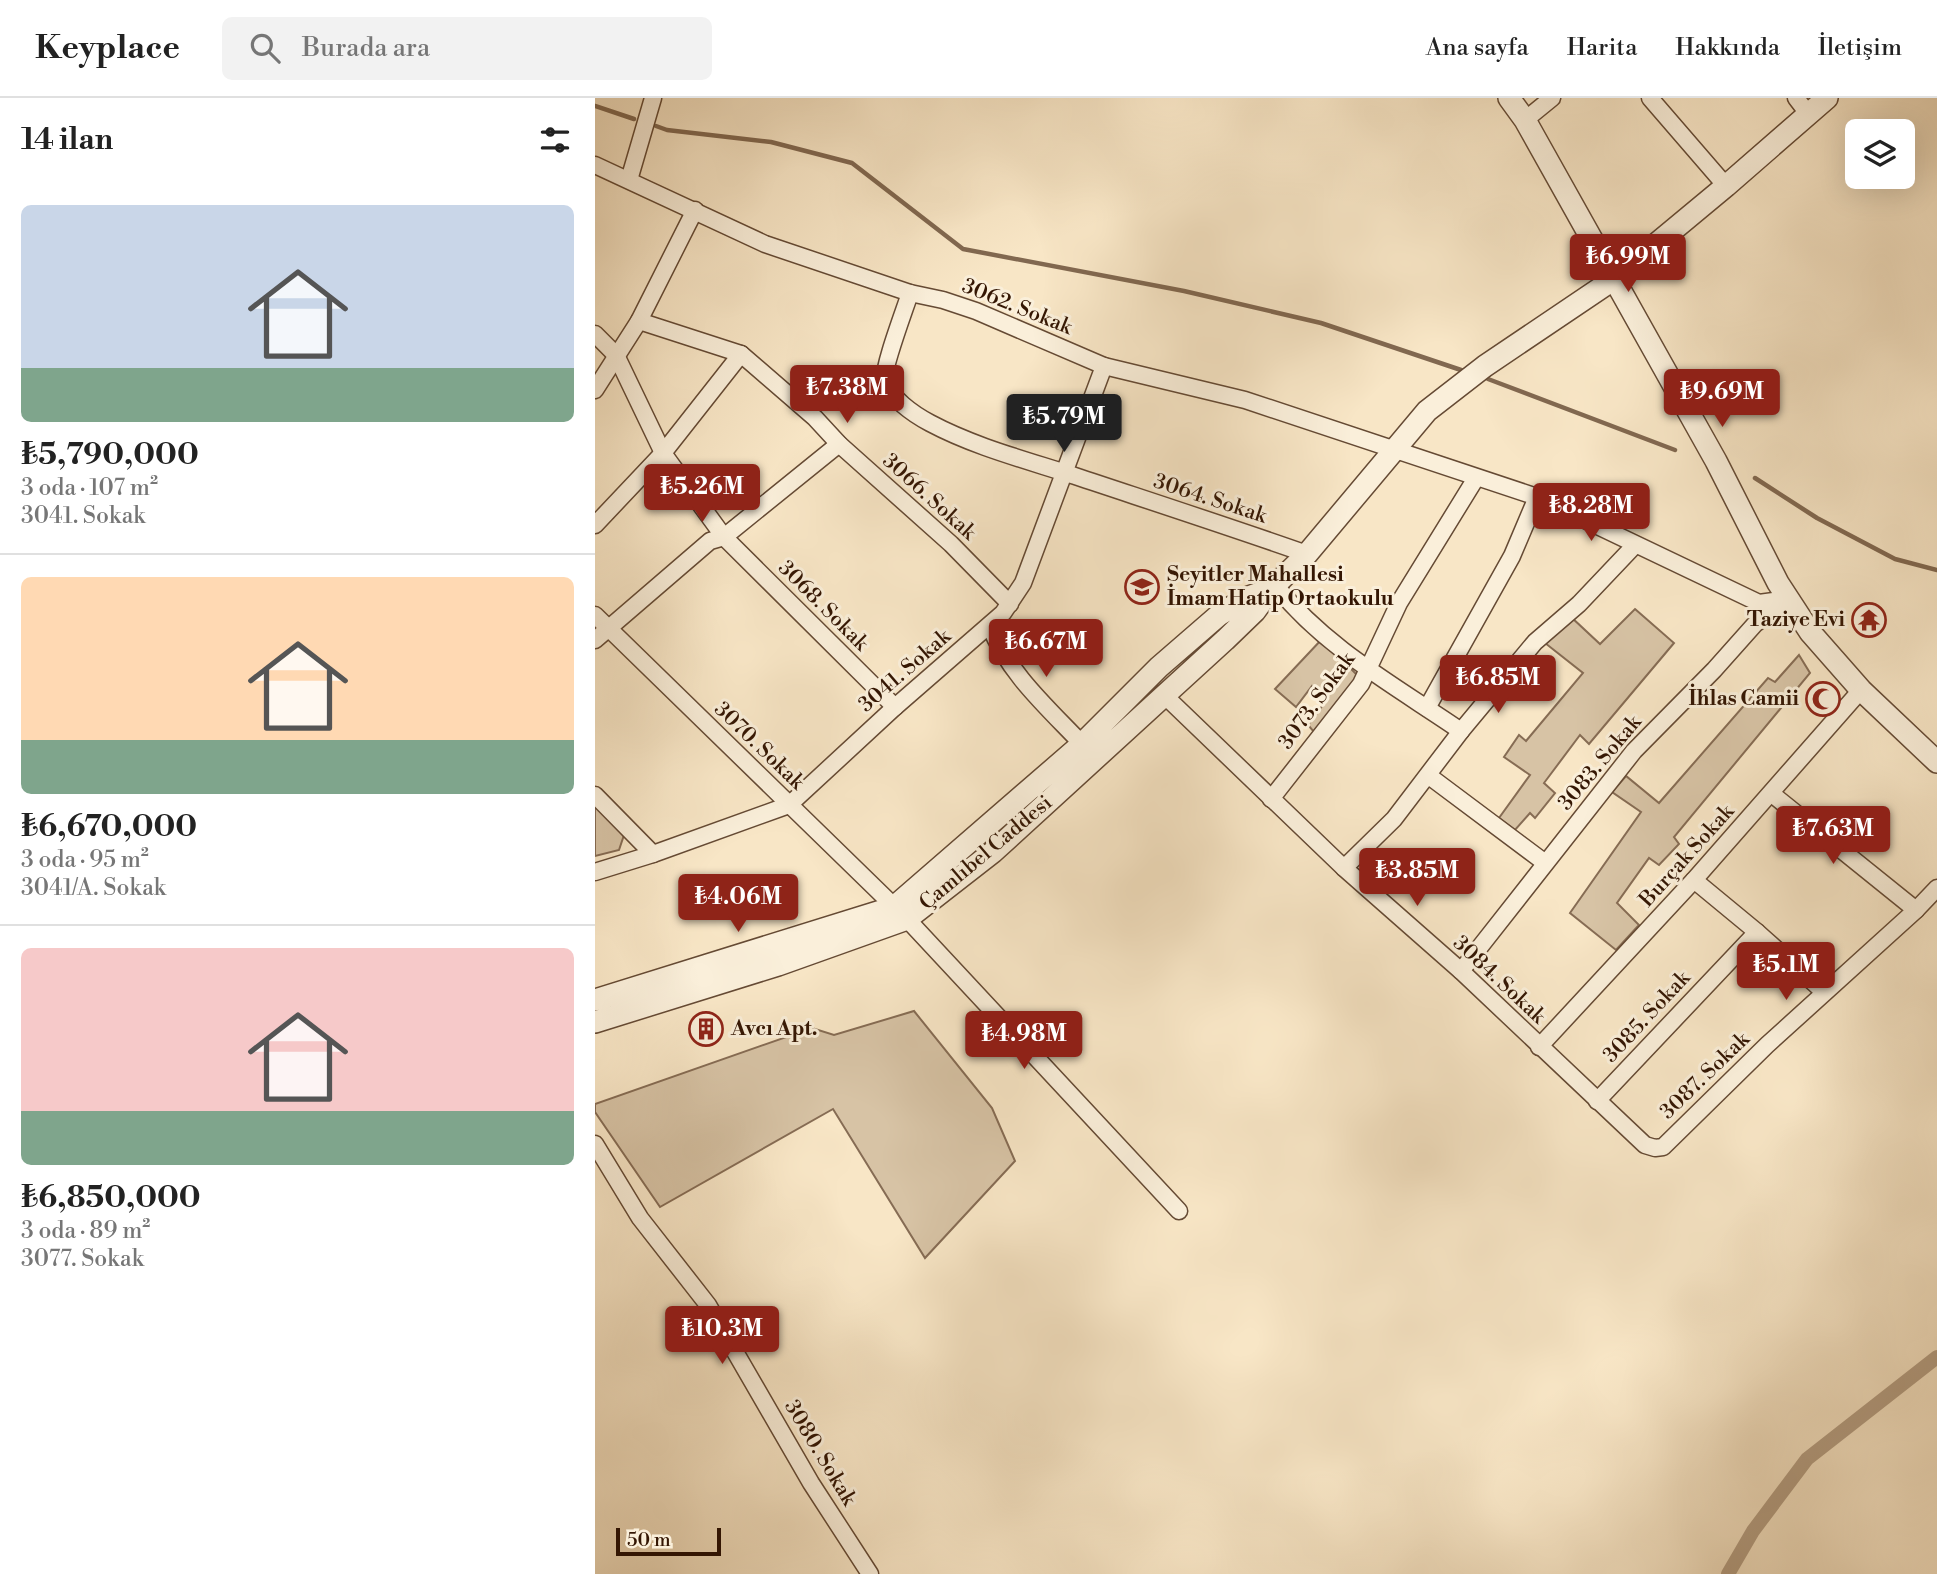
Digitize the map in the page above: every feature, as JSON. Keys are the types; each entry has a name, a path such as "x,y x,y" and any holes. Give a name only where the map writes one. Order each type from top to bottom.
{"street":[{"path":"629,180 651,98"},
{"path":"1509,98 1525,120 1716,461 1788,599 1810,632 1861,691 1937,762"},
{"path":"1525,120 1552,98"},
{"path":"1650,98 1726,186"},
{"path":"1796,98 1809,115"},
{"name":"Çamlıbel Caddesi","path":"595,1000 924,908 993,852 1255,611 1274,587 1307,555 1427,411 1485,366 1614,279 1827,98"},
{"name":"3062. Sokak","path":"595,165 765,244 909,293 976,311 1104,366 1245,400 1537,497 1759,603 1788,599"},
{"path":"595,390 639,321 695,210"},
{"name":"3064. Sokak","path":"909,293 883,377 890,392 930,423 970,442 1307,555"},
{"name":"3066. Sokak","path":"639,321 741,354 815,418 839,444 951,544 1010,604"},
{"path":"595,334 616,355"},
{"path":"595,525 663,453 741,354"},
{"name":"3068. Sokak","path":"616,355 663,453 725,537 895,707"},
{"name":"3041. Sokak","path":"595,872 789,805 895,707 989,626 1010,604 1023,583 1104,366"},
{"path":"595,640 710,541 725,537 839,444"},
{"name":"3073. Sokak","path":"1271,799 1361,684 1399,603 1476,478"},
{"path":"1427,708 1513,556 1537,497"},
{"path":"1344,868 1395,818 1461,731 1535,642 1579,604 1635,545"},
{"path":"1274,587 1297,611 1368,669 1461,731"},
{"name":"Çamlıbel Caddesi","path":"595,1022 778,965 901,913 1082,744 1159,667 1219,615 1246,598 1274,587"},
{"name":"3083. Sokak","path":"1461,971 1634,751 1755,624 1788,599"},
{"name":"3070. Sokak","path":"595,615 901,913 1179,1211"},
{"path":"989,626 998,648 1020,678 1082,744"},
{"name":"Burçak Sokak","path":"1539,1047 1772,794 1861,691"},
{"name":"3084. Sokak","path":"1164,695 1344,868 1461,971 1645,1145 1654,1149"},
{"path":"1429,776 1545,862"},
{"path":"1772,794 1916,910"},
{"path":"595,795 653,854"},
{"path":"1694,880 1824,992"},
{"name":"3087. Sokak","path":"1654,1149 1663,1147 1937,888"},
{"name":"3085. Sokak","path":"1597,1101 1757,932"},
{"name":"3080. Sokak","path":"595,1144 640,1219 708,1305 811,1483 870,1574"}],"shaded area":[{"path":"1635,609 1674,643 1589,744 1580,735 1544,783 1555,793 1535,818 1530,813 1515,830 1499,818 1530,775 1504,757 1519,735 1526,741 1583,673 1545,643 1571,617 1600,644"},
{"path":"1322,639 1357,675 1351,688 1314,732 1308,725 1328,698 1312,686 1296,707 1275,689"},
{"path":"1799,655 1810,673 1674,837 1679,844 1659,865 1649,858 1617,903 1639,925 1616,950 1570,913 1641,812 1612,792 1626,776 1659,803 1768,678 1775,682"},
{"path":"595,802 625,832 619,850 595,856"},
{"path":"914,1011 992,1108 1015,1161 925,1258 833,1109 660,1207 595,1112 595,1104 812,1028 834,1035"}],"waterway":[{"path":"595,106 634,119"},
{"path":"656,126 667,130 771,142 852,163 963,249 1184,291 1321,323 1461,370"},
{"path":"1488,379 1675,450"},
{"path":"1755,478 1817,518 1895,559 1937,570"},
{"path":"1728,1574 1753,1531 1807,1459 1937,1357"}],"place":[{"name":"Seyitler Mahallesi İmam Hatip Ortaokulu","path":"1142,587"},
{"name":"Taziye Evi","path":"1869,620"},
{"name":"İhlas Camii","path":"1823,699"},
{"name":"Avcı Apt.","path":"706,1029"}]}
